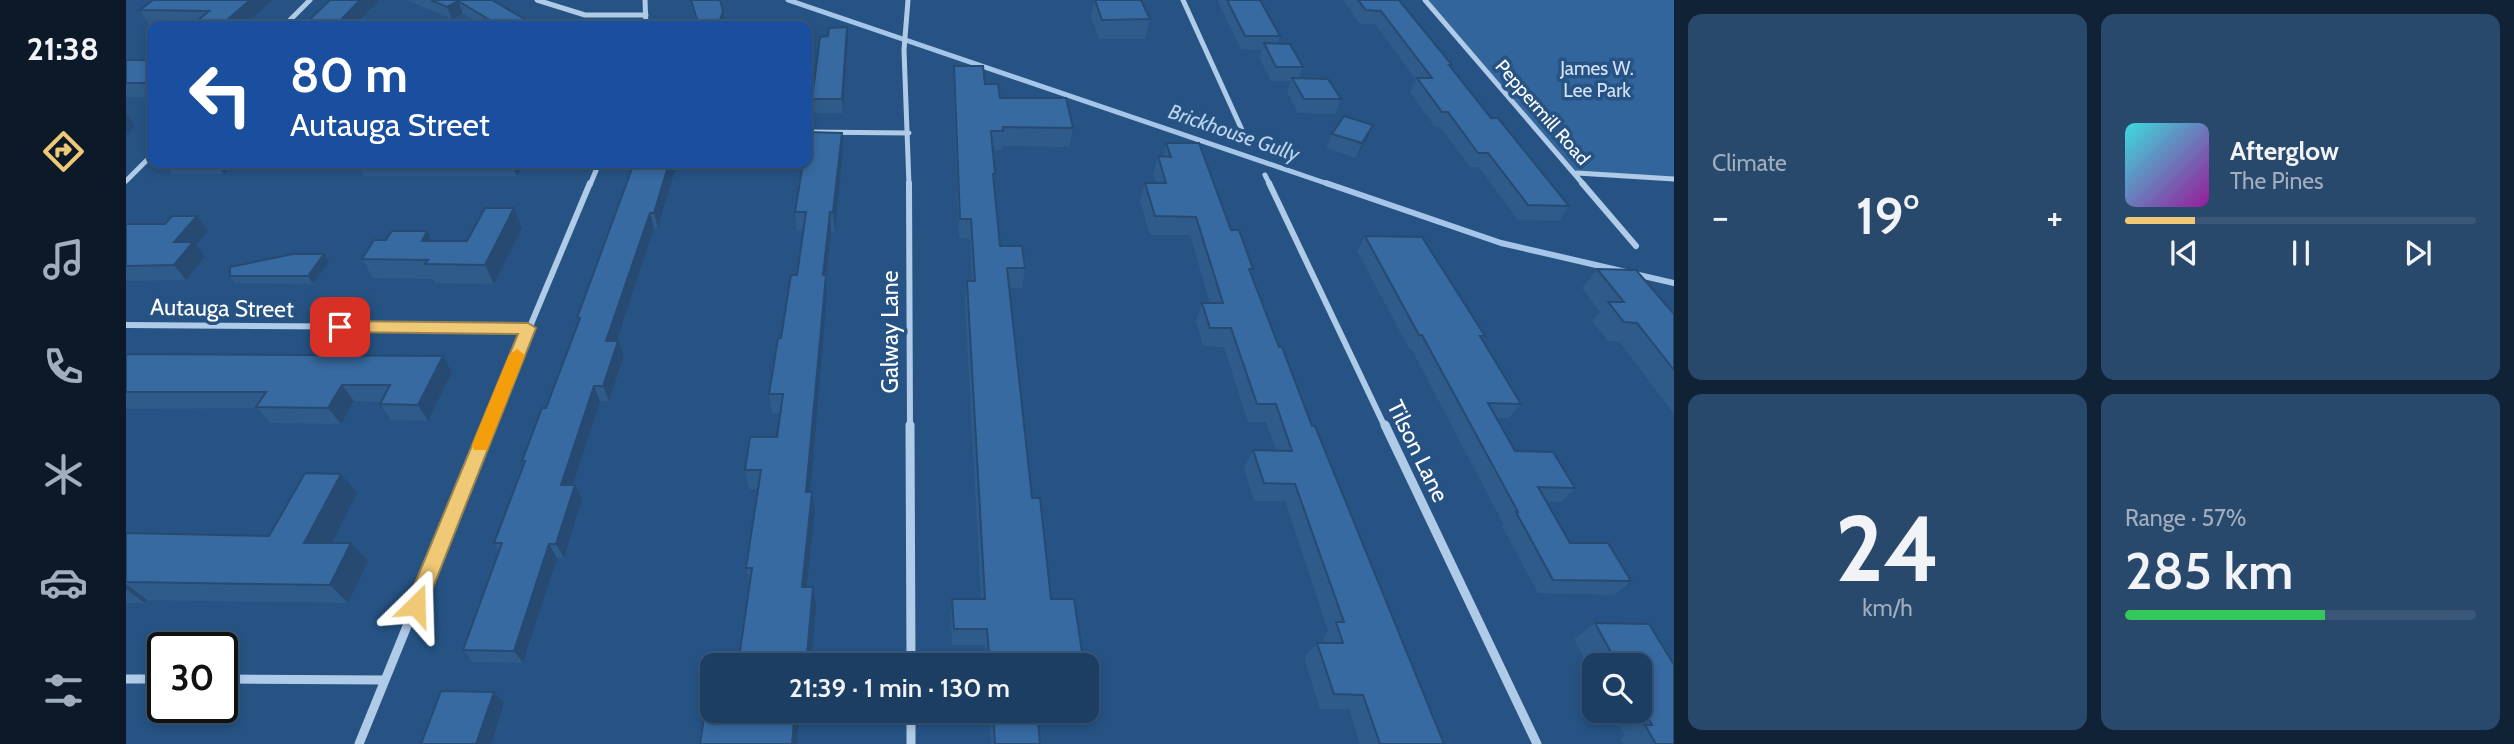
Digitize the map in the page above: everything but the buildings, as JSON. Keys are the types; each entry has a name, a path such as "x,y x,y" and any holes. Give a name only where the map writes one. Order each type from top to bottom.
{"street":[{"path":"289,21 310,0"},
{"path":"537,0 585,15 646,15"},
{"path":"645,0 646,21"},
{"name":"Galway Lane","path":"908,0 904,50 909,133 911,653"},
{"path":"1183,0 1242,130"},
{"name":"Peppermill Road","path":"1425,0 1577,173 1636,246"},
{"path":"812,132 909,133"},
{"path":"126,181 147,160"},
{"path":"359,744 528,328 597,168"},
{"path":"1577,173 1674,179"},
{"name":"Tilson Lane","path":"1265,176 1537,744"},
{"name":"Autauga Street","path":"126,325 528,328"},
{"path":"126,679 147,679"},
{"path":"238,679 385,680"},
{"path":"911,723 911,744"}],"green space":[{"name":"James W. Lee Park","path":"1425,0 1674,0 1674,179 1577,173"}],"waterway":[{"name":"Brickhouse Gully","path":"788,0 1331,185"},
{"name":"Brickhouse Gully","path":"1326,183 1501,243 1674,283"}],"slow traffic":[{"path":"481,445 517,355"}],"route":[{"path":"340,327 528,328 416,605"}]}
